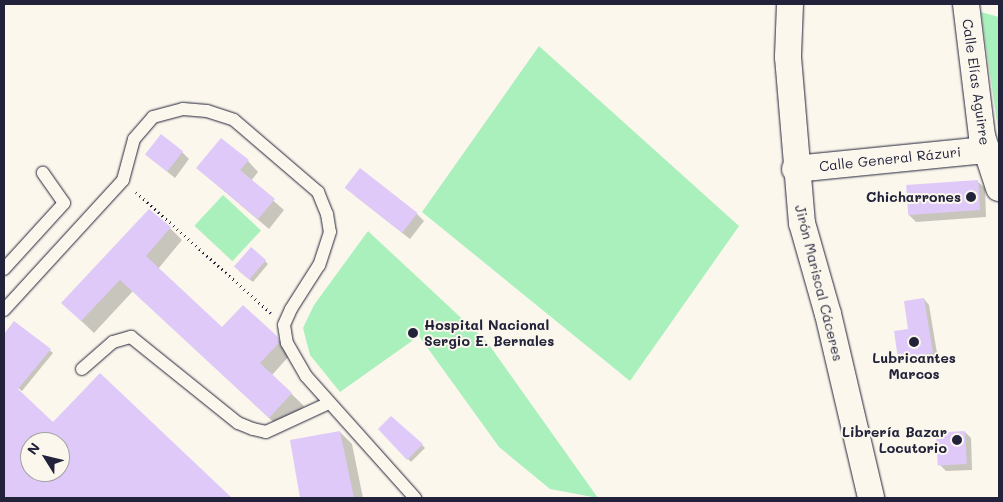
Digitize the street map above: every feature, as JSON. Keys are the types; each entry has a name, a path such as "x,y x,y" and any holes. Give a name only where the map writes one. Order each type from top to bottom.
{"street":[{"name":"Jirón Mariscal Cáceres","path":"790,4 788,57 795,168 802,223 828,314 871,498"},
{"name":"Calle Elías Aguirre","path":"966,4 974,80 985,150 999,188"},
{"name":"Calle General Rázuri","path":"795,168 985,150"}],"lane":[{"path":"4,310 123,180 134,139 153,117 183,109 207,111 234,120 318,192 328,214 330,232 319,265 290,309 284,325 287,343 296,360 329,403 415,498"},
{"path":"4,269 64,203 43,173"},
{"path":"82,369 113,342 131,337 238,423 253,429 266,432 329,403"}],"path":[{"path":"123,180 284,325"}],"green space":[{"path":"981,12 999,17 999,136"},
{"path":"539,46 739,226 630,381 422,212"},
{"path":"223,195 261,230 232,261 194,226"},
{"path":"368,231 487,342 598,498 550,489 499,447 419,336 340,392 310,355 303,328 314,305"}],"building":[{"path":"161,134 183,151 167,172 145,154"},
{"path":"221,138 249,160 240,170 275,199 258,219 196,168"},
{"path":"360,168 418,213 402,233 345,188"},
{"path":"978,180 980,210 908,215 906,185"},
{"path":"149,209 171,227 146,256 222,327 243,305 278,337 279,343 260,363 292,393 269,418 120,280 81,321 61,303"},
{"path":"251,247 266,260 249,280 234,267"},
{"name":"Lubricantes Marcos","path":"924,298 933,353 898,359 894,331 908,329 904,301"},
{"path":"14,321 51,349 18,389 53,422 100,373 232,498 4,498 4,334"},
{"path":"391,416 423,444 407,460 378,429"},
{"path":"340,431 354,498 300,498 290,440"},
{"path":"965,431 967,464 938,465 936,433"}],"place":[{"name":"Chicharrones","path":"971,197"},
{"name":"Hospital Nacional Sergio E. Bernales","path":"413,333"},
{"name":"Lubricantes Marcos","path":"914,342"},
{"name":"Librería Bazar Locutorio","path":"957,440"}]}
